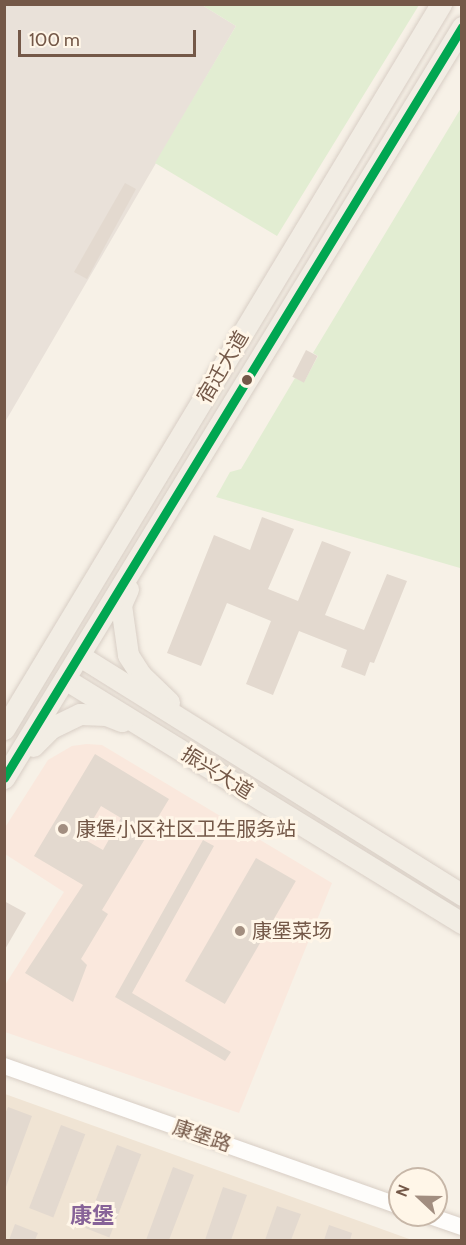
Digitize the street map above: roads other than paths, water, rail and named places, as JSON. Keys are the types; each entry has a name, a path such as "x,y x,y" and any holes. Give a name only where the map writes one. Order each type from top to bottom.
{"main road":[{"name":"宿迁大道","path":"4,729 441,4"},
{"name":"宿迁大道","path":"4,780 462,27"},
{"path":"149,542 121,605 128,655 141,675 212,741"},
{"name":"振兴大道","path":"80,656 212,741 462,895"},
{"name":"振兴大道","path":"65,679 462,923"},
{"path":"4,780 51,728 80,714 106,715 194,759"}],"street":[{"name":"康堡路","path":"4,1066 388,1202"}],"place":[{"name":"康堡小区社区卫生服务站","path":"63,829"},
{"name":"康堡菜场","path":"240,931"}],"district":[{"name":"康堡","path":"92,1216"}]}
